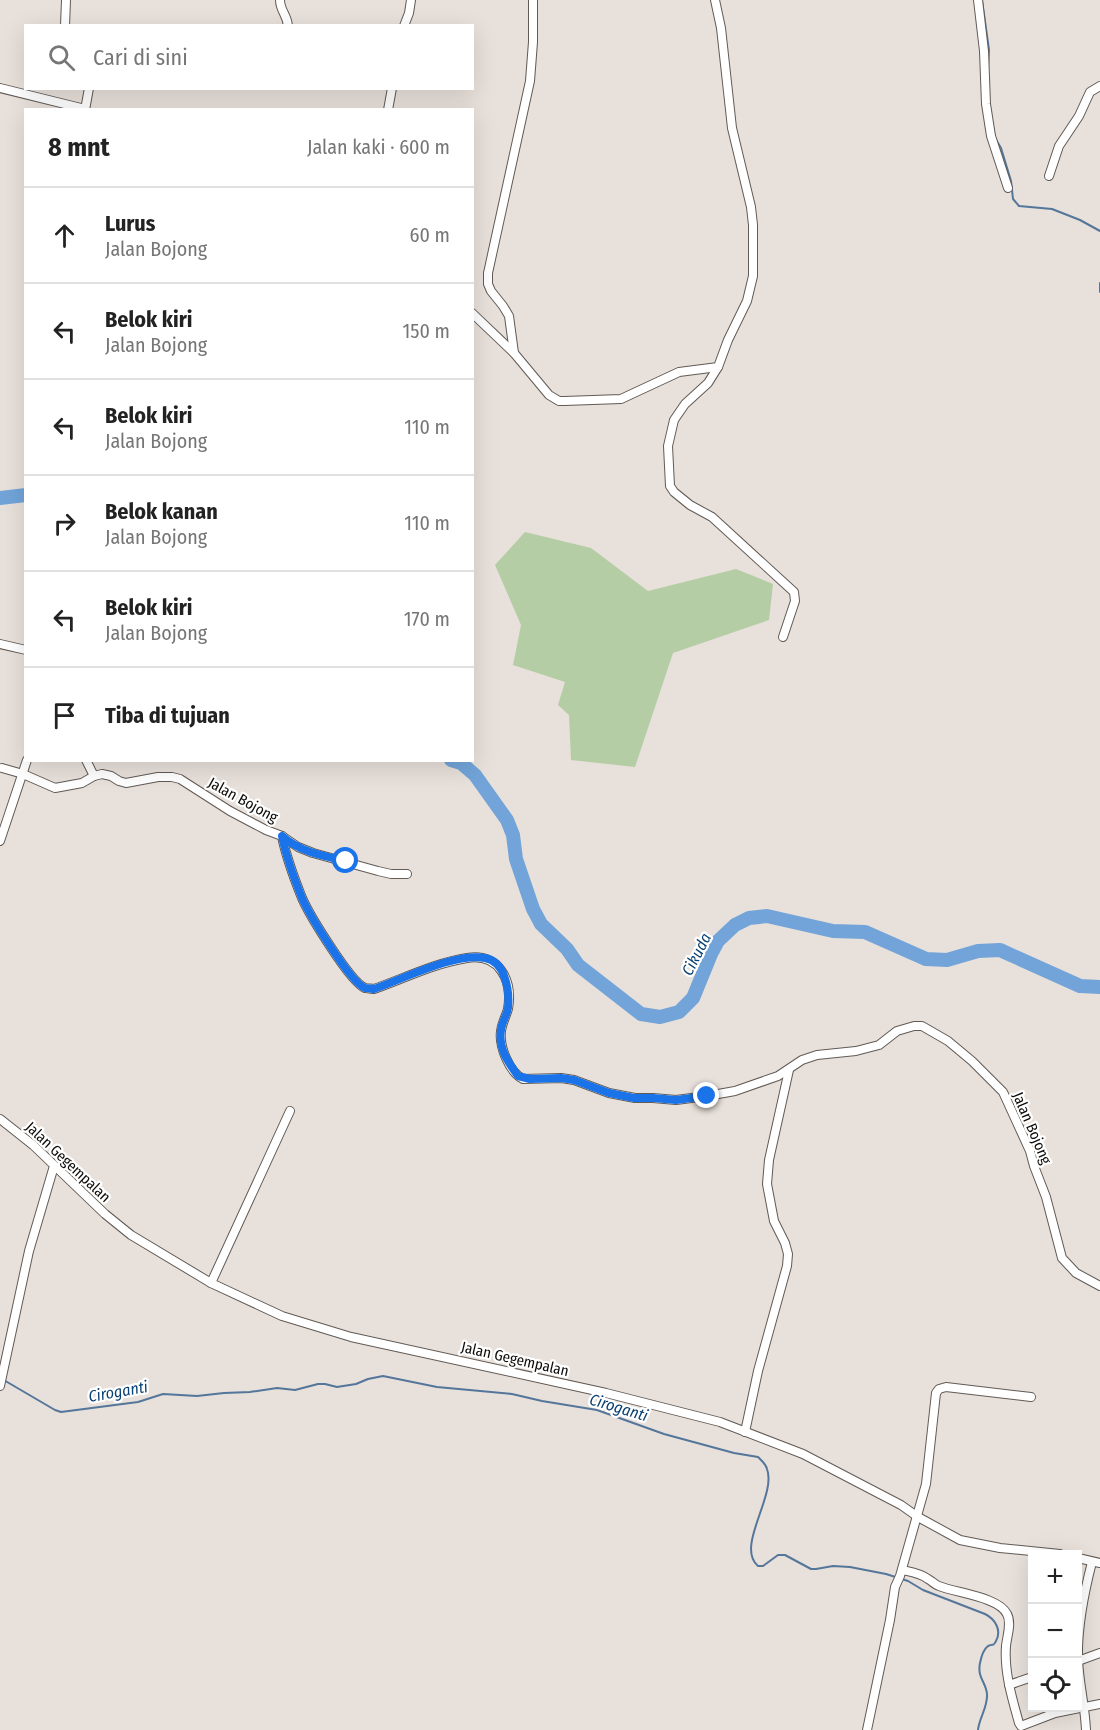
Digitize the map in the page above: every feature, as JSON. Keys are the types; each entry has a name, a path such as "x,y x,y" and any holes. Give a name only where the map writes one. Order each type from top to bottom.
{"street":[{"path":"65,24 66,0"},
{"path":"280,0 288,24"},
{"path":"405,24 411,0"},
{"path":"514,353 509,316 491,291 488,284 488,273 530,81 533,0"},
{"path":"715,0 721,28 735,144 751,207 753,276 747,301 718,367 708,383 685,404 674,420 668,446 670,486 690,506 712,518 794,592 795,601 783,637"},
{"path":"978,0 984,51 986,104 991,136 1008,188"},
{"path":"1049,176 1059,146 1079,116 1090,92 1100,86"},
{"path":"0,88 81,108"},
{"path":"85,108 89,90"},
{"path":"388,108 392,90"},
{"path":"474,315 514,353 549,395 559,401 621,399 679,372 718,367"},
{"path":"0,644 24,650"},
{"path":"0,841 26,762"},
{"path":"2,768 23,774 55,788 82,783 94,776 87,762"},
{"name":"Jalan Bojong","path":"94,776 106,774 126,783 158,777 180,779 230,811 313,853 391,874 407,874"},
{"name":"Jalan Bojong","path":"282,836 285,851 305,904 336,956 358,983 366,988 374,989 425,969 470,957 486,958 501,968 508,988 508,1009 500,1031 501,1046 504,1055 518,1076 523,1079 567,1079 623,1096 676,1100 735,1090 778,1076 802,1060 817,1055 856,1051 879,1045 897,1031 922,1026 948,1041 1003,1092 1030,1151 1046,1197 1062,1258 1076,1273 1100,1286"},
{"path":"745,1432 758,1371 787,1266 788,1254 774,1221 768,1184 770,1160 789,1070"},
{"path":"211,1283 290,1111"},
{"name":"Jalan Gegempalan","path":"0,1119 33,1145 117,1224 142,1242 211,1283 282,1316 351,1337 606,1393 720,1422 803,1454 901,1505 960,1540 1028,1551"},
{"path":"1,1381 28,1251 54,1166"},
{"path":"867,1730 895,1587 918,1517 926,1484 937,1390 946,1387 1031,1397"},
{"path":"1078,1658 1079,1633 1086,1586 1096,1562"},
{"path":"901,1573 917,1573 937,1586 990,1601 1008,1614 1005,1662 1019,1724 1022,1726 1055,1713 1100,1704"},
{"path":"1082,1660 1100,1653"},
{"path":"1009,1685 1028,1678"},
{"path":"1082,1688 1086,1730"}],"green space":[{"path":"525,532 591,548 648,591 736,569 773,584 769,620 673,653 635,767 571,760 569,715 558,705 565,682 513,665 521,625 495,565"}],"waterway":[{"path":"982,0 989,50 988,69"},
{"path":"993,128 1011,181 1013,199 1019,206 1052,209 1100,231"},
{"path":"1100,283 1100,292"},
{"name":"Cikuda","path":"0,498 24,495"},
{"name":"Cikuda","path":"458,762 475,775 507,820 513,835 516,859 533,909 541,924 567,949 578,965 641,1014 660,1017 679,1012 693,998 718,941 735,925 749,918 767,916 833,931 865,932 926,959 947,960 978,951 1000,950 1080,986 1100,987"},
{"name":"Ciroganti","path":"2,1379 61,1412 138,1402 163,1394 197,1396 277,1388 295,1390 318,1384 337,1387 383,1376 437,1387 512,1394 597,1410 664,1434 734,1453 758,1457 766,1467 769,1480 751,1546 752,1557 758,1566 763,1566 778,1555 785,1555 811,1569 833,1566 850,1567 886,1574 908,1581 923,1590 985,1614 992,1619 998,1629 998,1637 994,1644 985,1649 980,1663 987,1699 978,1730"}],"route":[{"path":"346,861 313,853 292,844 282,836 285,851 305,904 336,956 358,983 366,988 374,989 445,963 470,957 486,958 501,968 508,988 508,1009 500,1031 501,1046 504,1055 518,1076 523,1079 536,1080 561,1078 574,1080 609,1093 634,1098 676,1100 707,1096"}]}
